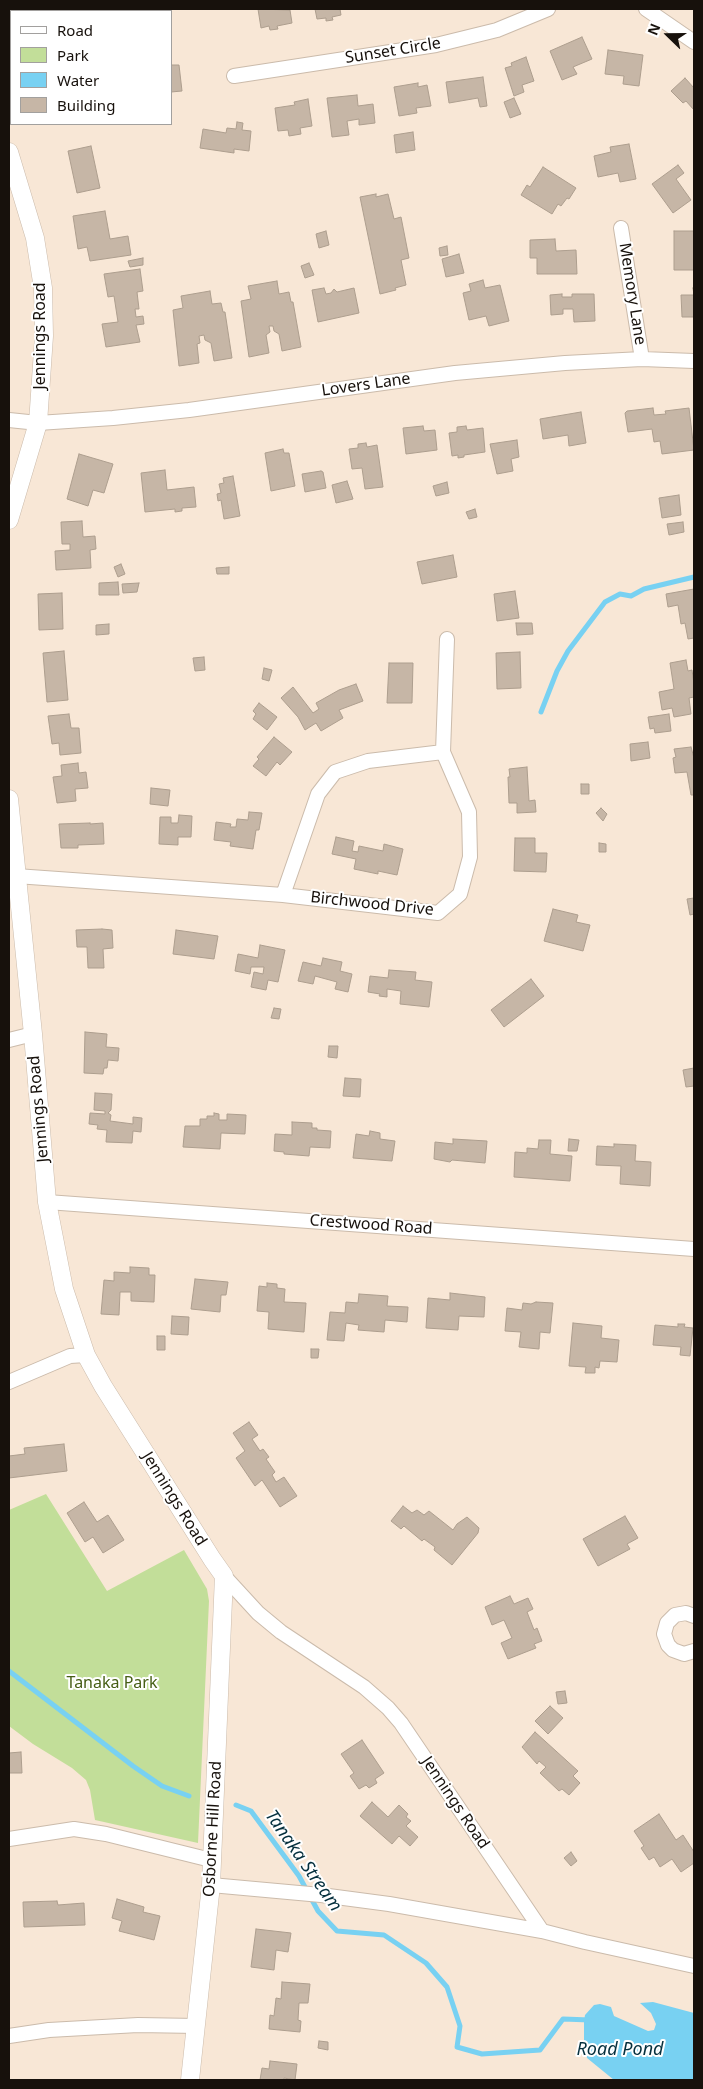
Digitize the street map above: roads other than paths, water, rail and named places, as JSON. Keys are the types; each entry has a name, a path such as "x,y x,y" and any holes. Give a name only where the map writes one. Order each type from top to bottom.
{"street":[{"name":"Sunset Circle","path":"234,76 436,45 497,30 548,9"},
{"path":"646,9 694,42"},
{"name":"Jennings Road","path":"9,152 35,238 43,288 44,336 38,423 9,520"},
{"name":"Memory Lane","path":"621,228 642,359"},
{"name":"Lovers Lane","path":"9,420 38,423 113,418 189,410 455,373 565,363 642,359 694,361"},
{"name":"Birchwood Drive","path":"16,876 283,895 438,914 460,894 470,857 469,812 443,752 447,640"},
{"path":"283,895 318,794 335,772 368,761 443,752"},
{"name":"Jennings Road","path":"9,799 33,1034 47,1202 64,1290 86,1355 114,1403 224,1576 258,1613 281,1632 364,1687 388,1708 401,1723 542,1930"},
{"path":"9,1040 33,1034"},
{"name":"Crestwood Road","path":"47,1202 694,1248"},
{"path":"9,1382 70,1356 86,1355"},
{"name":"Osborne Hill Road","path":"190,2080 211,1885 224,1576"},
{"path":"693,1655 680,1653 670,1648 666,1642 664,1630 669,1620 675,1615 686,1613 694,1616"},
{"path":"9,1839 74,1829 106,1834 211,1860"},
{"path":"211,1885 321,1895 389,1904 542,1930 585,1942 694,1966"},
{"path":"9,2036 49,2030 138,2025 197,2026"}],"water":[{"name":"Road Pond","path":"653,2002 694,2013 694,2080 614,2080 587,2058 584,2046 584,2021 585,2015 594,2005 600,2004 611,2007 614,2016 648,2031 654,2030 656,2024 651,2013 640,2003"}],"waterway":[{"path":"541,712 557,671 568,651 605,602 620,594 631,596 644,589 694,577"},
{"name":"Tanaka Stream","path":"9,1671 133,1766 162,1786 189,1796"},
{"name":"Tanaka Stream","path":"236,1805 251,1811 299,1876 318,1911 337,1931 384,1935 426,1963 447,1987 460,2026 457,2047 482,2054 540,2050 563,2019 590,2020"}],"park label":[{"name":"Tanaka Park","path":"112,1683"}]}
